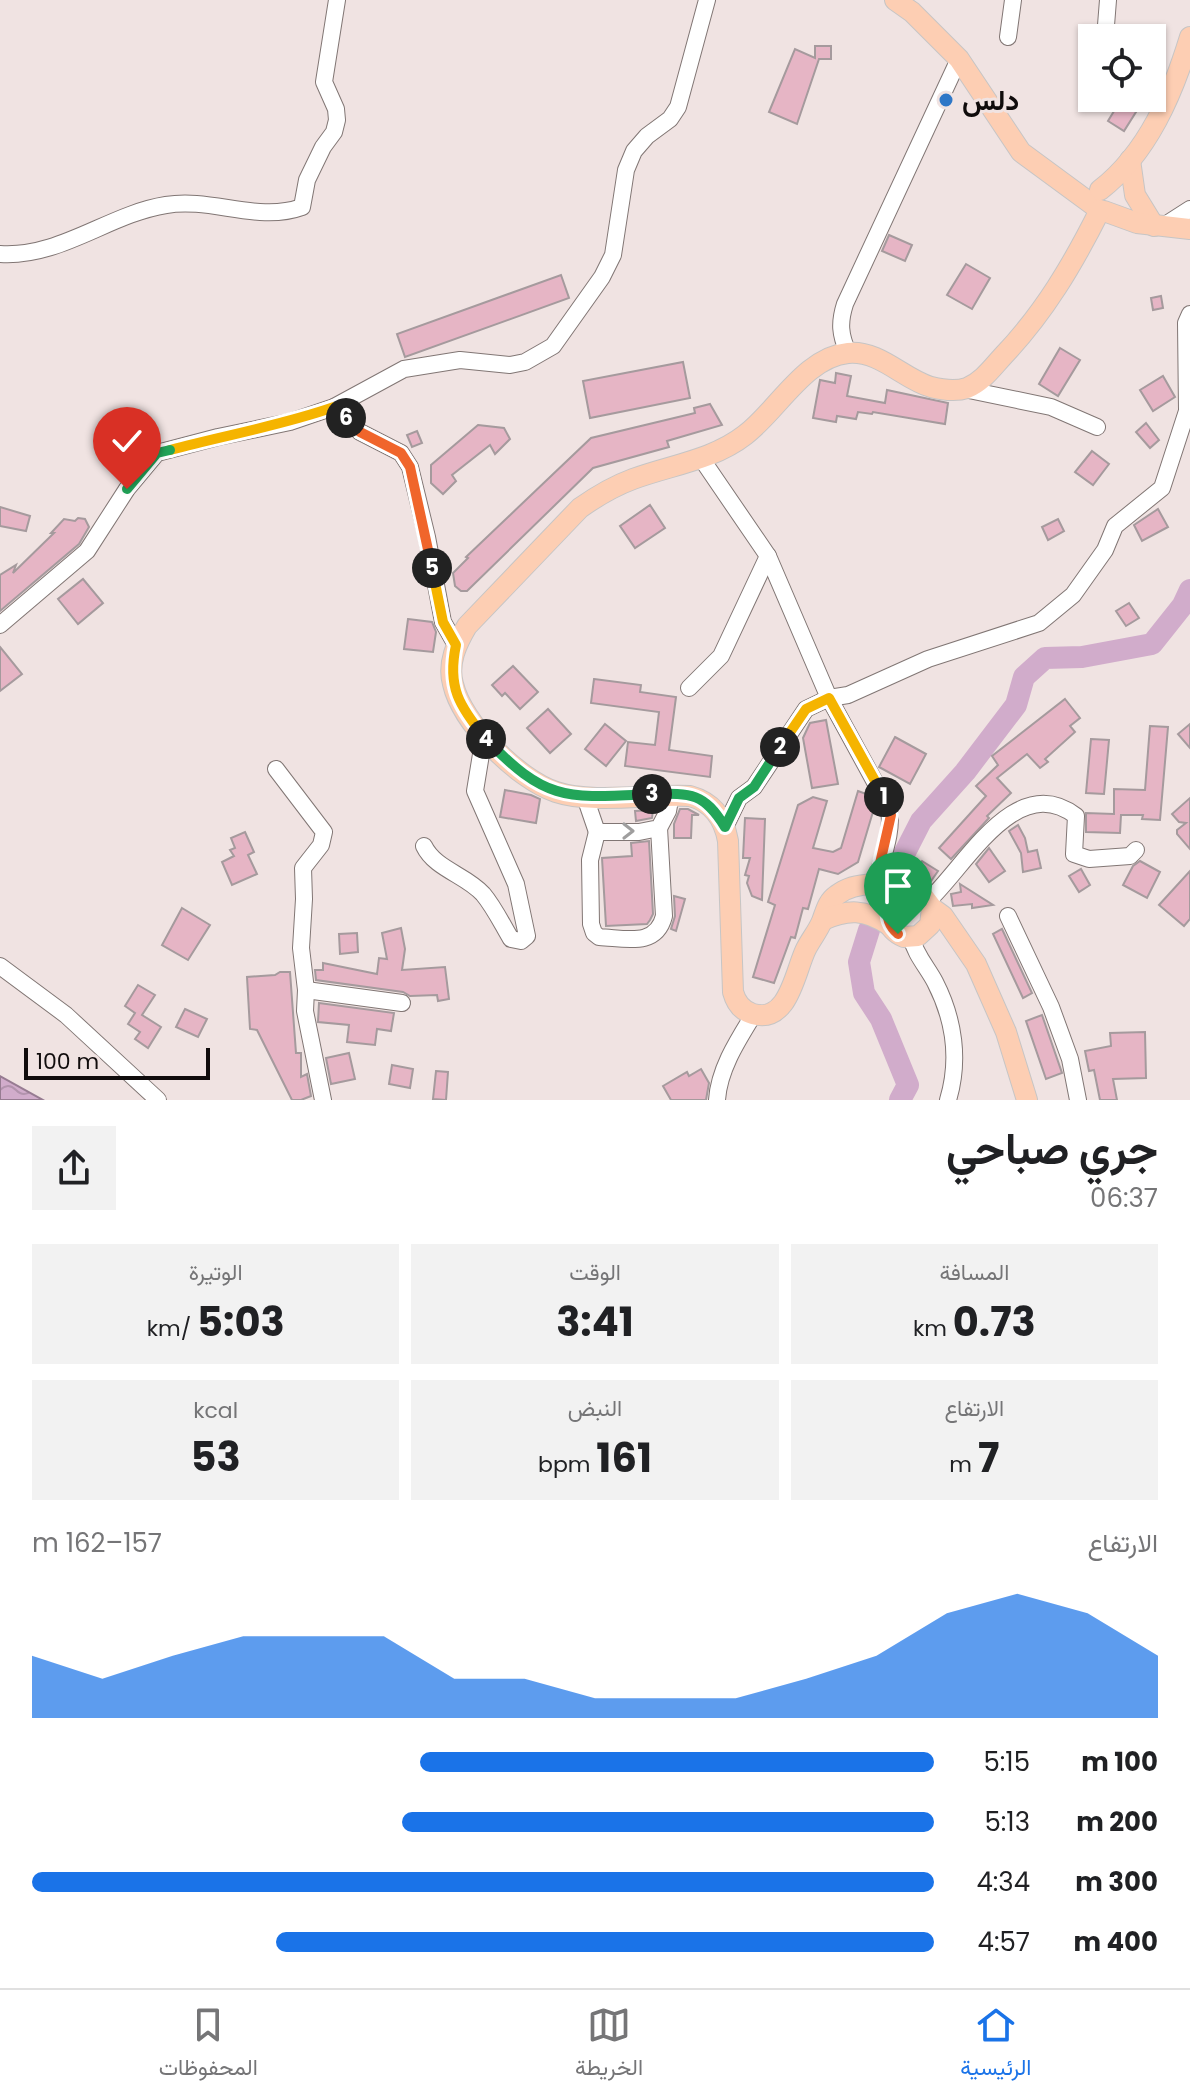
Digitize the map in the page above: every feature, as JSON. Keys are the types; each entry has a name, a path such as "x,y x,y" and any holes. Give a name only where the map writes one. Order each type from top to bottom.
{"main road":[{"path":"907,4 959,59 1021,152 1066,185 1154,226 1190,229"},
{"path":"1027,1100 1006,1032 976,964 943,916 917,892 875,885 857,886 836,896 829,903 806,949 783,1004 767,1014 754,1014 738,1004 733,992 725,827 705,800 671,795 585,797 557,792 536,783 511,765 484,736 452,684 452,664 456,645 467,626 580,508 602,493 633,479 725,448 747,434 803,374 848,353 882,361 927,386 950,391 964,389 980,381 1053,296 1103,201 1166,103 1190,37"},
{"path":"1128,164 1135,195 1154,226"},
{"path":"889,925 887,916 893,899 909,891"},
{"path":"918,935 930,925 930,904"},
{"path":"823,920 852,911 863,911 889,925 898,934 918,935 940,929 955,934"}],"street":[{"path":"0,254 43,250 134,213 166,205 194,202 272,213 302,207 307,180 334,132 337,120 336,109 324,82 337,0"},
{"path":"0,625 87,551 127,489 157,453 290,422 334,407 404,369 460,360 510,365 525,362 553,346 602,277 613,255 626,170 634,151 647,136 670,119 678,107 707,0"},
{"path":"1008,37 1013,0"},
{"path":"1106,24 1108,0"},
{"path":"848,353 841,336 840,322 845,304 959,59"},
{"path":"1154,226 1190,209"},
{"path":"725,827 739,798 754,787 806,709 829,698 848,695 928,659 1039,623 1073,595 1105,550 1115,526 1162,488 1187,411 1186,323 1190,314"},
{"path":"964,389 1051,407 1097,427"},
{"path":"334,407 360,432 401,453 410,467 443,622 456,645"},
{"path":"701,458 768,556 829,698 891,815 875,885"},
{"path":"689,688 721,656 768,556"},
{"path":"424,846 429,857 465,878 483,895 511,939 521,941 527,936 516,884 475,791 484,736"},
{"path":"276,769 324,832 321,845 303,868 301,948 309,1041 323,1100"},
{"path":"585,797 597,832 590,860 591,924 594,933 599,937 646,938 656,934 664,916 659,828 668,811 671,795"},
{"path":"930,904 998,821 1035,802 1063,806 1076,816 1074,854 1089,859 1130,856 1136,850"},
{"path":"597,832 639,832 659,828"},
{"path":"1008,916 1051,1007 1070,1059 1078,1100"},
{"path":"918,935 914,948 949,1014 955,1079 948,1100"},
{"path":"0,966 66,1015 158,1100"},
{"path":"306,990 402,1003"},
{"path":"717,1100 718,1087 736,1042 754,1014"}],"water":[{"path":"0,1076 43,1100 0,1100"}],"building":[{"path":"815,46 831,46 831,59 819,59 797,124 769,112 795,49 815,58"},
{"path":"1113,112 1136,112 1124,131 1108,121"},
{"path":"889,235 912,245 905,261 882,251"},
{"path":"966,264 990,278 972,309 947,295"},
{"path":"561,275 569,298 405,357 397,334"},
{"path":"1161,296 1163,308 1153,310 1151,298"},
{"path":"1060,348 1080,360 1058,396 1039,384"},
{"path":"683,362 690,398 590,418 583,381"},
{"path":"836,373 851,376 847,396 885,403 887,390 948,403 945,424 873,412 858,412 856,419 837,416 836,422 813,418 820,380 835,383"},
{"path":"1163,376 1175,397 1153,411 1140,390"},
{"path":"710,404 722,425 667,441 669,447 593,468 467,591 455,586 453,573 466,557 591,438 695,413 694,408"},
{"path":"1146,423 1159,440 1150,448 1136,432"},
{"path":"478,425 504,428 510,439 495,454 490,445 452,475 456,481 443,494 431,483 431,465"},
{"path":"417,431 422,443 412,447 407,435"},
{"path":"1092,451 1109,464 1093,485 1075,472"},
{"path":"650,505 665,528 635,548 620,526"},
{"path":"0,507 30,516 26,531 0,526"},
{"path":"1158,509 1168,527 1142,541 1134,525"},
{"path":"64,519 75,521 85,519 89,527 79,544 0,611 0,575 16,565 13,573"},
{"path":"1058,519 1064,531 1048,540 1042,527"},
{"path":"83,579 103,603 78,624 58,599"},
{"path":"1129,603 1139,618 1126,626 1116,611"},
{"path":"408,619 432,622 436,632 433,652 404,649"},
{"path":"0,647 22,674 0,691"},
{"path":"513,666 538,692 520,709 492,685"},
{"path":"594,679 641,685 640,692 676,697 669,750 712,756 710,777 625,766 628,742 655,745 659,712 591,703"},
{"path":"1065,699 1080,718 1070,726 1075,732 1045,759 1048,762 1040,768 1027,754 997,778 1011,793 951,859 939,848 986,796 976,786 998,765 992,756"},
{"path":"548,709 571,734 550,753 527,728"},
{"path":"826,720 838,784 812,788 803,738 810,723"},
{"path":"605,724 626,741 606,766 585,749"},
{"path":"1190,724 1190,748 1178,734"},
{"path":"1150,726 1168,727 1160,820 1142,819 1143,815 1121,815 1120,833 1086,832 1086,813 1114,814 1114,789 1145,790"},
{"path":"895,737 926,754 910,784 879,767"},
{"path":"1091,739 1109,740 1104,794 1086,793"},
{"path":"505,790 540,799 536,823 500,817"},
{"path":"858,791 869,795 875,805 858,862 838,874 819,869 808,909 803,908 795,938 791,937 774,983 753,977 775,905 768,902 798,805 813,797 827,801 813,848 833,852 841,848"},
{"path":"1190,798 1190,849 1177,834 1177,830 1186,823 1179,822 1172,814"},
{"path":"680,809 688,809 699,815 692,815 691,838 674,838 674,824"},
{"path":"653,810 652,818 636,821 635,811"},
{"path":"745,818 765,819 762,900 752,896 747,883 749,876 745,875 750,858 743,858"},
{"path":"1018,825 1028,852 1037,850 1041,868 1023,872 1021,853 1009,831"},
{"path":"245,832 254,852 248,855 257,874 232,885 222,862 234,856 230,850 235,848 231,838"},
{"path":"649,841 653,914 650,920 647,924 606,926 602,858 632,856 631,843"},
{"path":"989,848 1005,871 989,882 976,864"},
{"path":"922,861 938,871 929,884 911,878"},
{"path":"1140,861 1160,872 1147,898 1123,885 1133,866"},
{"path":"1081,869 1090,885 1079,892 1069,876"},
{"path":"1190,871 1190,919 1184,926 1159,905"},
{"path":"960,884 993,905 972,908 972,904 953,906 951,894 961,892"},
{"path":"674,896 685,899 676,931 671,929 675,916"},
{"path":"182,908 210,925 188,960 162,945"},
{"path":"401,928 405,949 402,970 445,967 449,999 438,1001 437,995 410,996 403,992 316,980 315,970 323,970 323,963 377,974 379,958 387,959 382,933"},
{"path":"1002,929 1032,993 1023,998 993,934"},
{"path":"357,933 358,952 340,954 339,934"},
{"path":"290,972 296,1053 301,1053 301,1077 307,1074 311,1096 301,1100 292,1100 257,1030 250,1029 247,977"},
{"path":"138,985 155,995 142,1015 161,1027 148,1048 135,1039 140,1032 128,1024 135,1013 125,1006"},
{"path":"319,1003 394,1013 391,1031 377,1029 375,1045 347,1042 349,1025 318,1022"},
{"path":"185,1009 207,1019 198,1037 176,1027"},
{"path":"1042,1015 1062,1073 1046,1079 1026,1021"},
{"path":"1145,1032 1146,1078 1113,1079 1117,1100 1100,1100 1094,1070 1089,1071 1085,1051 1111,1046 1110,1033"},
{"path":"349,1053 355,1079 331,1084 326,1058"},
{"path":"392,1065 413,1069 410,1088 389,1084"},
{"path":"701,1069 709,1083 706,1100 671,1100 663,1086 687,1072 689,1076"},
{"path":"436,1071 448,1072 446,1100 433,1099"}],"waterway":[{"path":"898,866 921,821 965,772 1016,705 1024,677 1045,658 1082,657 1152,644 1183,605 1190,590"},
{"path":"869,930 859,962 864,993 881,1019 908,1085 900,1100"}],"place":[{"name":"دلس","path":"946,100"}],"route":[{"path":"127,489 157,453 290,422 334,407 360,432 401,453 410,467 443,622 456,645 452,684 484,736 511,765 536,783 557,792 585,797 659,794 705,800 725,827 739,798 754,787 806,709 829,698 891,815 875,885 909,891 900,893 888,907 889,925 898,934"}]}
